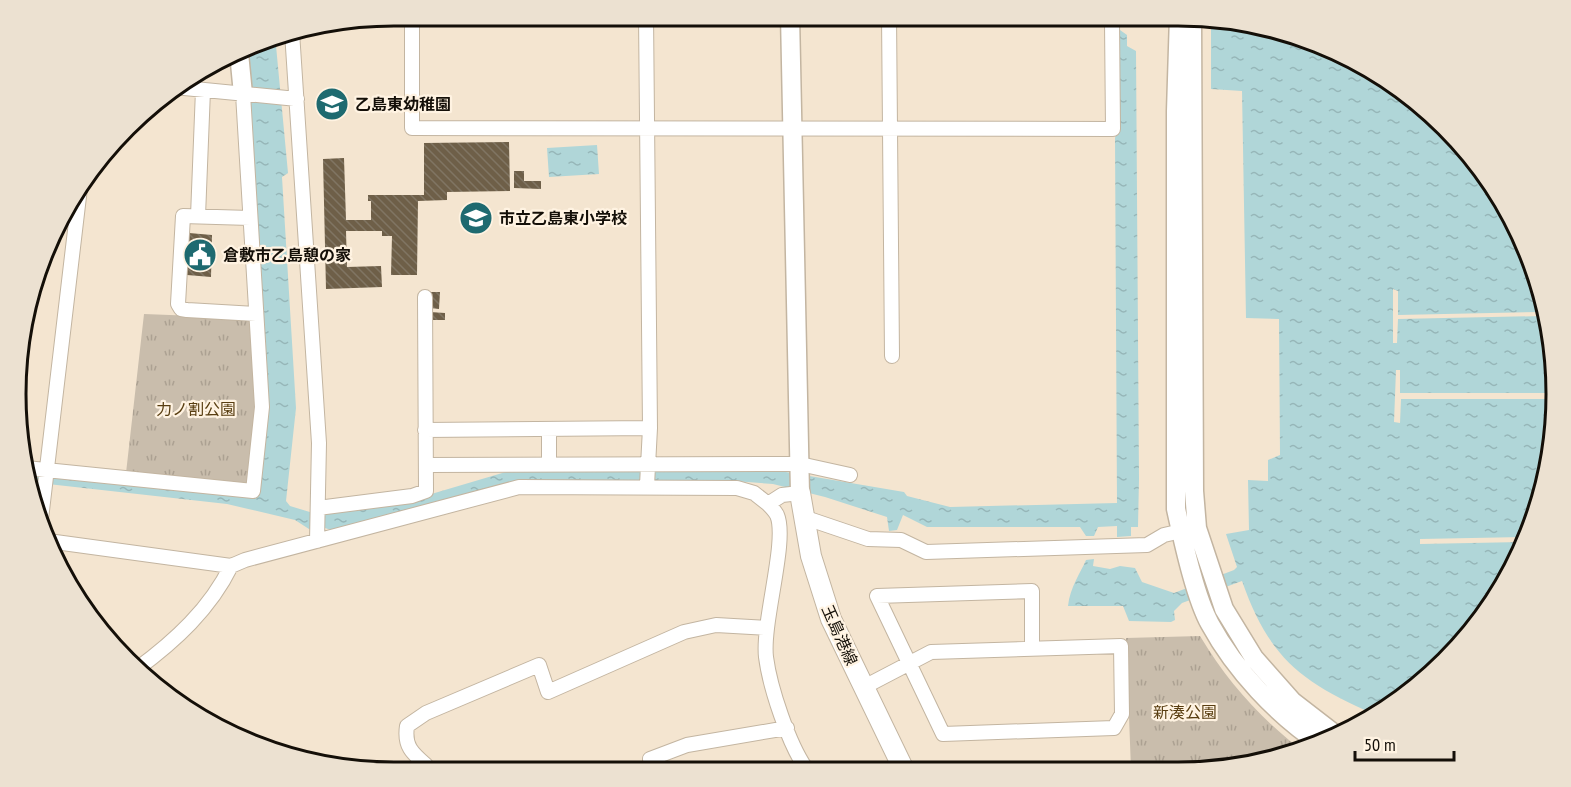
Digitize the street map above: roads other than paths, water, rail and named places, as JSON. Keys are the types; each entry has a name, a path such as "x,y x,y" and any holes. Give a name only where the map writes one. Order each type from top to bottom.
{"main road":[{"name":"玉島港線","path":"800,493 811,556 831,619 900,762"}],"street":[{"path":"412,26 412,128 1113,129 1112,26"},
{"path":"646,26 650,428 647,485"},
{"path":"768,504 782,495 800,493 790,26"},
{"path":"889,26 892,356"},
{"path":"1179,26 1176,509 1189,530 1224,609 1254,658 1292,701 1328,729"},
{"path":"1192,26 1194,480 1189,530 1209,622 1235,662 1275,706 1311,736"},
{"path":"292,40 290,99 319,443 317,541"},
{"path":"34,469 254,491 262,407 240,59"},
{"path":"188,88 290,99"},
{"path":"198,216 203,90"},
{"path":"43,504 78,204"},
{"path":"250,218 183,216 178,304 181,309 256,314"},
{"path":"425,297 426,512"},
{"path":"425,430 650,428"},
{"path":"549,429 549,464"},
{"path":"426,465 800,464 850,475"},
{"path":"57,542 231,566 519,487 647,485 737,488 754,493 777,515 780,532 767,628 766,656 794,750 802,762"},
{"path":"318,508 412,496 426,491"},
{"path":"806,518 868,539 901,540 926,552 1147,545 1164,535 1189,530"},
{"path":"144,664 170,644 193,620 220,589 231,566"},
{"path":"864,687 909,663 931,652 1032,649 1121,646 1122,714 1114,728 943,734 909,663 877,597 1032,591 1032,649"},
{"path":"423,762 410,751 405,738 407,726 426,713 539,665 548,692 684,632 716,625 767,628"},
{"path":"651,762 650,759 687,744 788,728"}],"water":[{"path":"1211,27 1273,38 1296,45 1340,63 1362,75 1420,117 1438,133 1469,169 1508,231 1533,298 1542,345 1546,394 1542,442 1526,512 1508,556 1469,618 1438,654 1420,670 1365,710 1326,691 1291,664 1264,630 1252,608 1242,581 1182,603 1174,611 1175,620 1171,622 1129,621 1123,606 1068,606 1073,586 1086,560 1094,559 1093,566 1110,569 1120,566 1135,568 1142,582 1174,593 1234,570 1237,567 1226,534 1249,530 1248,480 1268,481 1268,460 1280,455 1279,319 1246,318 1242,91 1211,89"},
{"path":"1120,30 1127,35 1127,46 1136,51 1139,479 1138,527 1131,527 1131,536 1117,537 1117,526 1098,527 1094,536 1086,536 1080,527 927,527 903,515 897,530 889,531 887,517 825,497 773,484 721,480 511,482 337,532 322,527 309,529 295,520 227,504 37,483 35,473 89,481 258,496 267,406 243,58 276,45 288,173 282,177 296,408 286,501 290,506 323,516 326,511 428,495 509,471 774,470 904,492 907,496 950,507 1117,503 1116,39"},
{"path":"597,145 599,174 549,177 547,148"}],"place":[{"name":"乙島東幼稚園","path":"332,104"},
{"name":"市立乙島東小学校","path":"476,218"},
{"name":"倉敷市乙島憩の家","path":"200,255"}],"park label":[{"name":"力ノ割公園","path":"196,409"},
{"name":"新湊公園","path":"1185,712"}]}
